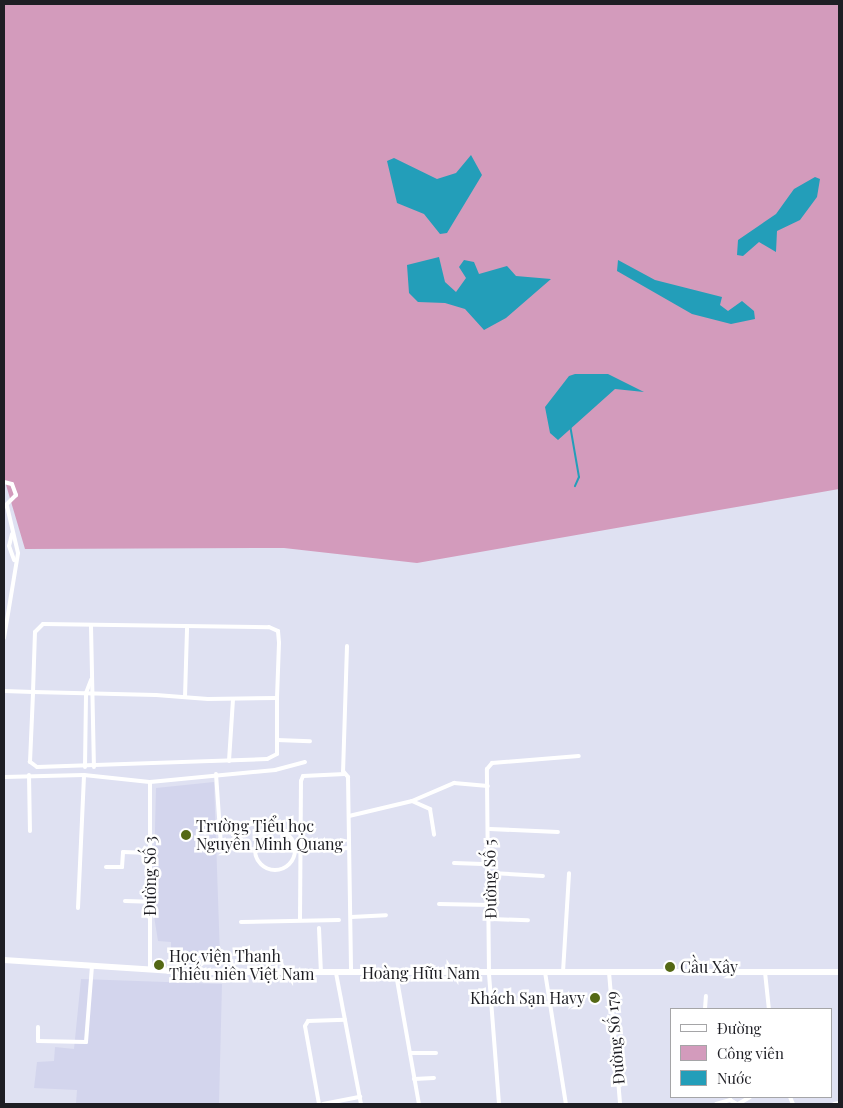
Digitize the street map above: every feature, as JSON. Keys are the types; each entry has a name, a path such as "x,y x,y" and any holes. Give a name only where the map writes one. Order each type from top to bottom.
{"main road":[{"name":"Hoàng Hữu Nam","path":"4,960 150,970 352,974 839,972"}],"street":[{"path":"4,482 16,491 14,502 5,507 12,534 18,543 4,638"},
{"path":"12,534 6,546 14,560"},
{"path":"4,607 10,605"},
{"path":"39,626 91,626 269,627 278,631 277,754 267,759 94,767 37,767 30,762 35,632 39,626"},
{"path":"91,626 91,680 95,694 94,767"},
{"path":"185,697 187,628"},
{"path":"347,646 345,774 349,816 352,974"},
{"path":"85,767 86,693 91,680"},
{"path":"4,691 232,699 277,698"},
{"path":"229,761 232,699"},
{"path":"277,740 310,741"},
{"name":"Đường Số 5","path":"499,1104 489,973 492,905 487,768 492,763 579,756"},
{"path":"4,777 84,775 150,782 216,774 275,770 305,762"},
{"path":"216,774 221,846"},
{"path":"300,920 304,776 345,774"},
{"path":"78,908 84,775"},
{"path":"29,776 30,831"},
{"name":"Đường Số 3","path":"150,782 150,970"},
{"path":"349,816 412,801 454,783 488,786"},
{"path":"412,801 430,809 434,835"},
{"path":"490,829 558,832"},
{"path":"276,830 289,837 294,852 288,865 273,870 260,863 255,849 262,835 276,830"},
{"path":"294,852 349,848"},
{"path":"106,867 122,867 123,852 150,853"},
{"path":"454,863 490,864"},
{"path":"491,873 542,876"},
{"path":"563,972 569,873"},
{"path":"125,901 150,902"},
{"path":"439,904 492,905"},
{"path":"351,917 386,915"},
{"path":"492,919 528,920"},
{"path":"241,922 339,920"},
{"path":"319,928 321,973"},
{"path":"38,1027 38,1041 86,1042 92,966"},
{"path":"545,972 566,1104"},
{"name":"Đường Số 179","path":"609,972 620,1104"},
{"path":"764,972 769,1008"},
{"path":"336,973 361,1104"},
{"path":"396,974 418,1104"},
{"path":"705,1008 706,996"},
{"path":"345,1020 308,1021 305,1026 321,1104 360,1097"},
{"path":"410,1053 436,1053"},
{"path":"414,1079 434,1078"},
{"path":"716,1104 730,1100 737,1104 748,1098"},
{"path":"834,1104 839,1102"}],"shaded area":[{"name":"Trường Tiểu học Nguyễn Minh Quang","path":"214,782 220,956 171,954 171,942 158,941 153,910 156,788"},
{"path":"81,979 222,984 219,1104 76,1104 77,1090 34,1088 37,1062 54,1061 55,1047 74,1049"}],"green space":[{"path":"4,4 839,4 839,489 417,563 284,548 25,549 4,478"}],"water":[{"path":"471,155 482,175 447,233 440,234 424,214 397,203 387,161 394,158 437,179 456,173"},
{"path":"815,177 820,179 817,197 800,220 777,231 776,252 759,242 743,256 737,255 738,240 776,214 794,189"},
{"path":"439,257 445,282 456,292 466,278 459,267 464,260 474,262 479,274 507,266 516,276 551,279 506,318 484,330 465,309 445,303 418,302 409,293 407,265"},
{"path":"618,260 655,280 722,297 720,305 728,311 742,301 754,311 755,319 731,324 692,314 617,271"},
{"path":"575,374 608,374 644,392 615,389 558,440 550,433 545,407 569,376"}],"waterway":[{"path":"570,425 579,477 575,486"}],"place":[{"name":"Trường Tiểu học Nguyễn Minh Quang","path":"186,835"},
{"name":"Học viện Thanh Thiếu niên Việt Nam","path":"159,965"},
{"name":"Cầu Xây","path":"670,967"},
{"name":"Khách Sạn Havy","path":"595,998"}]}
